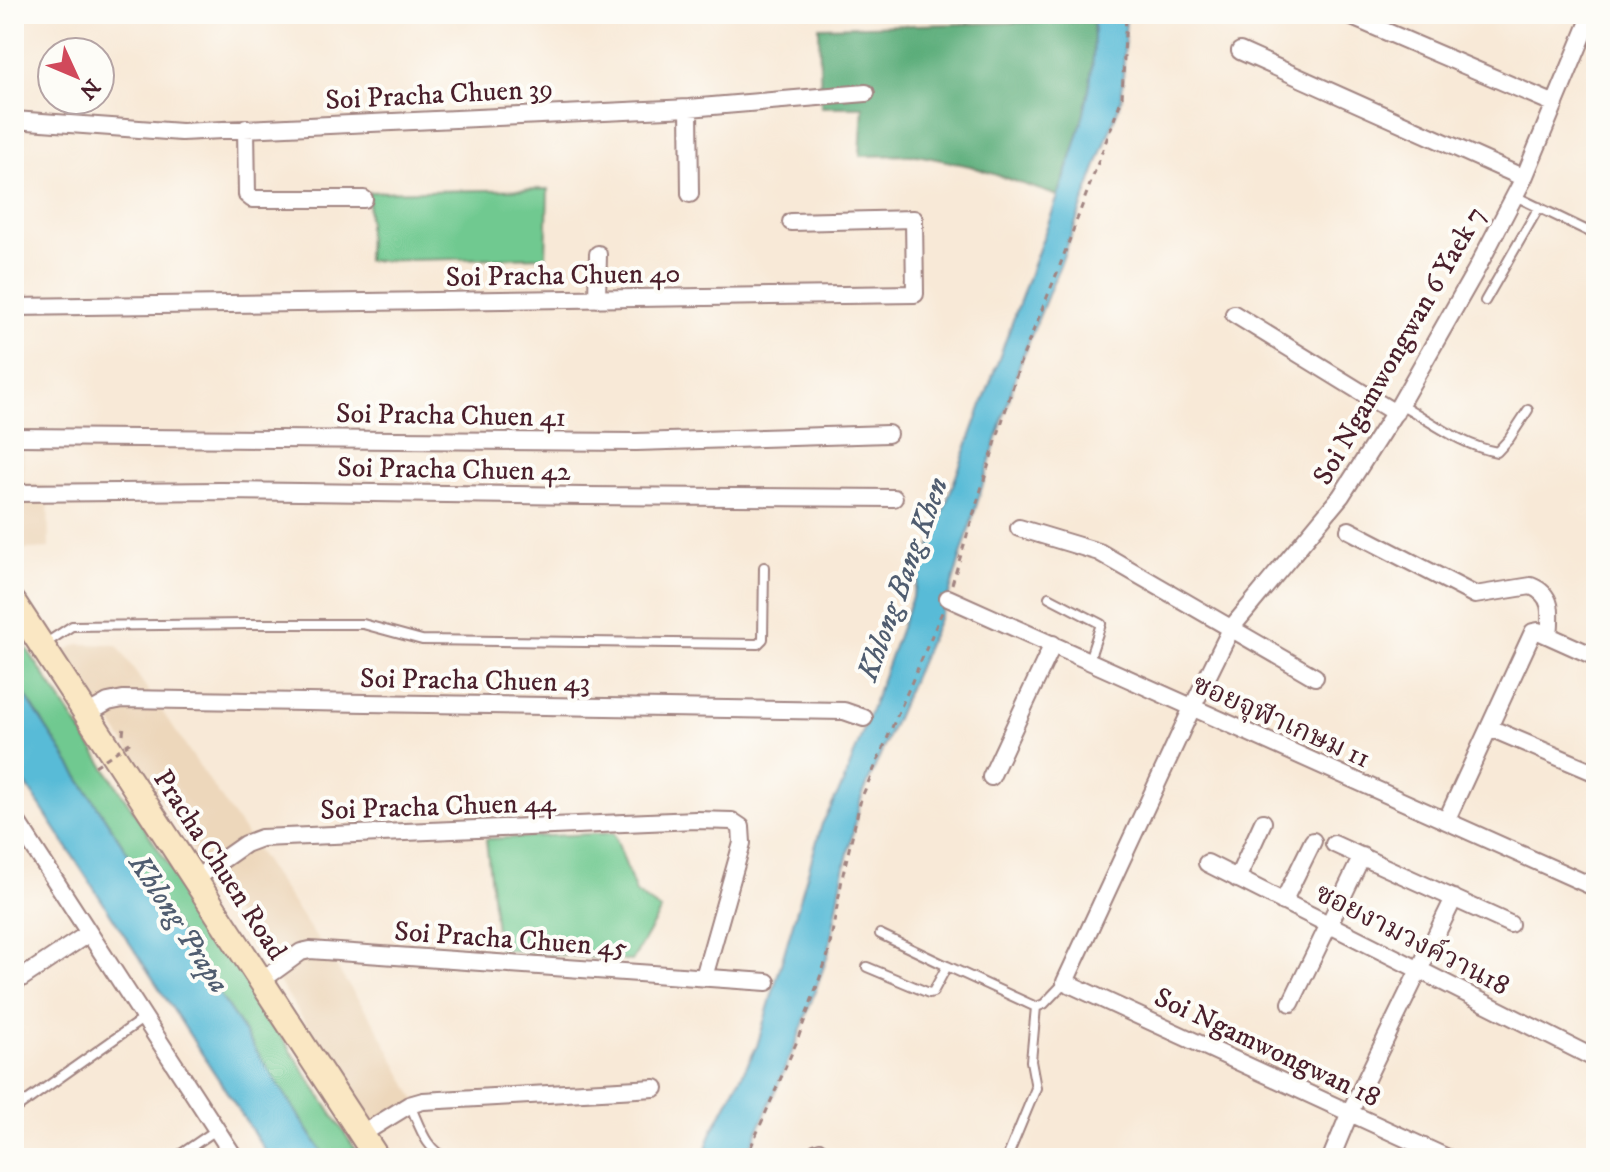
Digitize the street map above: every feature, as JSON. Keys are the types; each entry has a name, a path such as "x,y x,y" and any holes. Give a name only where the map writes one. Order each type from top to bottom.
{"main road":[{"name":"Pracha Chuen Road","path":"14,603 377,1158"}],"street":[{"path":"1345,14 1555,104"},
{"name":"Soi Ngamwongwan 6 Yaek 7","path":"1065,982 1232,627 1341,496 1398,408 1524,178 1592,14"},
{"path":"1240,51 1524,178"},
{"name":"Soi Pracha Chuen 39","path":"14,120 181,132 689,108 866,93"},
{"path":"689,108 690,194"},
{"path":"246,128 245,185 247,195 252,199 364,199"},
{"name":"Soi Pracha Chuen 40","path":"14,307 915,294 914,219 791,222"},
{"path":"597,299 598,254"},
{"path":"1234,314 1398,408"},
{"name":"Soi Pracha Chuen 41","path":"14,437 636,442 888,434"},
{"name":"Soi Pracha Chuen 42","path":"14,493 221,491 894,498"},
{"path":"1019,528 1099,552 1315,677"},
{"path":"1349,530 1475,595 1531,586 1538,589 1549,601 1549,636"},
{"name":"ซอยจุฬาเกษม 11","path":"948,598 1596,888"},
{"path":"1446,821 1529,636 1538,631 1596,657"},
{"path":"991,777 1053,644"},
{"name":"Soi Pracha Chuen 43","path":"87,714 108,702 123,699 844,711 864,718"},
{"path":"1490,728 1596,773"},
{"path":"14,817 235,1158"},
{"name":"Soi Pracha Chuen 44","path":"195,879 245,844 261,838 732,821 741,827 742,843 704,977"},
{"path":"1237,879 1263,822"},
{"path":"1283,902 1313,841"},
{"path":"1334,844 1510,924"},
{"path":"1291,1003 1362,856"},
{"name":"ซอยงามวงค์วาน18","path":"1207,863 1596,1059"},
{"path":"1331,1158 1350,1112 1454,898"},
{"path":"14,983 89,933"},
{"name":"Soi Pracha Chuen 45","path":"261,981 301,952 310,950 767,982"},
{"name":"Soi Ngamwongwan 18","path":"1065,982 1448,1158"},
{"path":"362,1134 409,1105 423,1101 655,1088"}],"lane":[{"path":"1515,196 1596,235"},
{"path":"1485,301 1539,207"},
{"path":"1398,408 1483,450 1497,452 1528,410"},
{"path":"42,646 72,626 249,624 363,624 427,640 758,644 763,639 764,567"},
{"path":"1049,597 1101,624 1089,660"},
{"path":"880,934 1036,1007 1044,1004 1065,982"},
{"path":"867,967 929,993 933,992 947,966"},
{"path":"1007,1158 1036,1088 1031,1061 1036,1007"},
{"path":"14,1110 144,1018"},
{"path":"409,1105 429,1145 439,1155 448,1158"},
{"path":"175,1158 216,1130"},
{"path":"807,1158 820,1147 835,1158"}],"path":[{"path":"95,766 131,742"}],"shaded area":[{"path":"14,441 23,444 24,483 48,487 49,548 17,550 14,546"},
{"path":"78,644 117,645 375,1024 420,1108 378,1135 65,651"}],"green space":[{"path":"1093,21 1090,88 1058,196 970,166 917,155 860,156 863,107 821,107 819,27"},
{"path":"548,189 546,257 367,261 369,192"},
{"path":"14,629 361,1158 326,1158 14,678"},
{"path":"614,833 636,893 661,910 632,961 498,949 486,839"}],"water":[{"path":"1093,14 1126,14 1122,98 1020,363 948,598 861,799 828,955 797,1041 746,1158 703,1158 711,1134 757,1046 822,824 843,784 872,707 1064,180 1091,78"},
{"path":"14,678 326,1158 270,1158 14,766"}],"water label":[{"name":"Khlong Bang Khen","path":"902,579"},
{"name":"Khlong Prapa","path":"180,923"}]}
